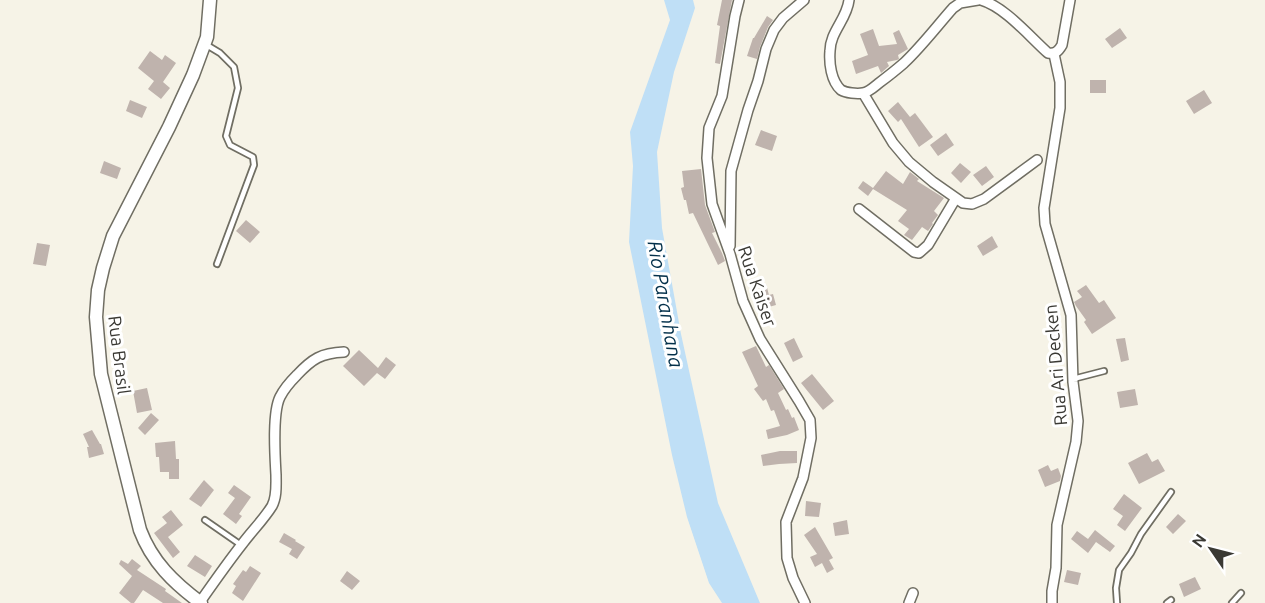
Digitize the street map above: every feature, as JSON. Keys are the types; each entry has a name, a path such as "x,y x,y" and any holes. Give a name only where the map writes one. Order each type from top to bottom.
{"street":[{"name":"Rua Brasil","path":"200,603 169,576 145,544 101,374 96,318 98,290 113,237 193,75 207,37 210,0"},
{"name":"Rua Kaiser","path":"739,0 722,96 709,129 707,158 712,204 730,254 743,301 759,339 810,420 811,438 803,478 786,522 788,558 793,578 805,603"},
{"path":"730,254 731,171 748,110 774,30 783,18 804,0"},
{"path":"849,0 844,17 831,39 831,67 835,83 839,88 845,92 863,93 904,63 960,3 980,0 992,3 1048,53 1054,54 1062,45 1070,0"},
{"name":"Rua Ari Decken","path":"1052,603 1057,525 1076,442 1078,421 1073,379 1071,315 1045,224 1044,208 1060,108 1060,82 1054,54"},
{"path":"863,93 893,143 909,162 963,203 972,204 984,199 1037,160"},
{"path":"858,209 914,252 919,253 927,246 956,198"},
{"path":"200,603 272,506 276,486 275,438 276,409 279,399 292,380 310,361 318,356 344,352"},
{"path":"909,603 913,593"}],"lane":[{"path":"205,44 220,53 234,67 238,88 226,135 230,145 253,158 254,165 217,264"},
{"path":"1073,379 1104,371"},
{"path":"1117,603 1116,588 1119,570 1171,492"},
{"path":"205,520 241,545"},
{"path":"1232,603 1241,593"}],"water":[{"name":"Rio Paranhana","path":"664,0 693,0 695,8 674,72 657,152 662,228 681,334 718,503 760,603 722,603 709,583 687,517 672,455 629,242 633,166 630,132 670,20"}],"building":[{"path":"722,0 732,0 720,64 715,63 720,26 717,25"},
{"path":"767,16 773,20 768,27 757,59 747,56 753,38"},
{"path":"1120,28 1127,38 1112,48 1105,39"},
{"path":"873,29 879,46 897,44 893,33 899,30 908,49 898,55 899,59 887,62 889,66 881,73 878,66 856,74 852,61 868,55 860,34"},
{"path":"150,51 162,60 165,55 176,63 163,82 170,88 161,99 148,89 154,81 138,68"},
{"path":"1090,80 1106,80 1106,93 1090,93"},
{"path":"1204,90 1212,103 1194,114 1186,101"},
{"path":"130,100 147,107 142,118 126,111"},
{"path":"898,102 910,117 915,113 933,137 919,147 901,119 898,122 888,111"},
{"path":"761,130 777,136 772,151 755,145"},
{"path":"946,133 954,145 938,156 930,145"},
{"path":"104,161 121,168 117,179 100,173"},
{"path":"960,163 971,172 961,183 951,173"},
{"path":"986,166 994,177 982,186 973,175"},
{"path":"701,169 705,205 715,232 712,233 725,261 718,265 693,213 689,214 681,188 684,187 682,171"},
{"path":"886,171 903,184 910,172 919,179 917,181 944,198 934,211 938,215 928,231 922,227 912,240 904,235 909,229 898,221 907,210 873,189 868,196 858,188 863,181 873,188"},
{"path":"246,220 260,232 250,243 236,231"},
{"path":"992,236 998,247 983,256 977,246"},
{"path":"37,243 50,245 46,266 33,264"},
{"path":"766,284 769,295 773,294 776,305 765,308 759,286"},
{"path":"1086,285 1099,303 1104,300 1116,318 1092,334 1074,302 1082,297 1077,291"},
{"path":"794,338 803,357 793,362 784,343"},
{"path":"1125,338 1129,360 1121,362 1116,339"},
{"path":"756,346 766,367 769,365 784,389 778,393 786,410 788,409 792,418 794,417 799,430 768,439 766,430 780,426 774,410 771,411 766,399 763,401 754,389 758,386 742,352"},
{"path":"359,350 378,368 386,357 396,365 385,379 377,373 364,386 343,366"},
{"path":"812,374 834,401 823,410 801,383"},
{"path":"147,388 152,410 137,413 133,391"},
{"path":"1135,389 1138,405 1120,408 1117,392"},
{"path":"151,413 159,420 145,435 138,428"},
{"path":"92,430 104,454 89,458 87,447 89,447 83,434"},
{"path":"175,441 176,459 179,459 179,479 169,479 169,472 160,472 155,443"},
{"path":"780,451 797,451 797,463 763,466 761,455"},
{"path":"1147,453 1152,462 1158,459 1165,471 1139,484 1128,463"},
{"path":"1048,465 1051,471 1058,468 1061,476 1060,481 1045,487 1038,470"},
{"path":"204,480 214,490 201,507 189,499"},
{"path":"234,485 251,497 239,514 242,516 236,524 223,514 235,498 228,493"},
{"path":"1124,494 1142,508 1125,531 1117,525 1123,516 1113,509"},
{"path":"806,501 821,503 819,517 805,516"},
{"path":"171,510 183,525 168,537 180,552 173,558 154,533 167,523 162,517"},
{"path":"1178,514 1186,521 1173,534 1166,527"},
{"path":"847,520 849,534 835,536 833,523"},
{"path":"815,527 833,558 829,560 834,569 827,573 822,563 815,567 810,557 817,554 804,535"},
{"path":"1095,530 1115,546 1110,552 1096,542 1088,553 1071,539 1077,531 1088,539"},
{"path":"284,533 305,547 297,559 289,554 292,549 279,542"},
{"path":"195,555 212,566 205,577 187,566"},
{"path":"132,559 141,566 137,570 166,589 165,591 182,603 163,603 143,590 134,603 131,603 119,593 132,576 119,564 121,560 128,564"},
{"path":"250,566 261,573 243,601 232,593 236,586 233,584 243,570 246,572"},
{"path":"1067,570 1081,573 1078,585 1064,582"},
{"path":"347,571 360,581 352,590 340,581"},
{"path":"1195,577 1201,589 1184,597 1179,584"}]}
